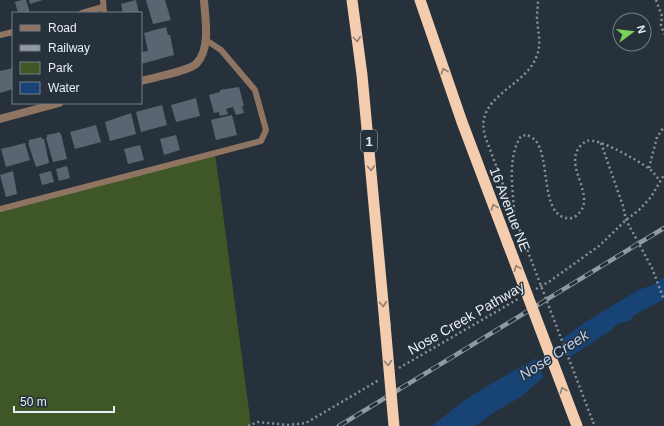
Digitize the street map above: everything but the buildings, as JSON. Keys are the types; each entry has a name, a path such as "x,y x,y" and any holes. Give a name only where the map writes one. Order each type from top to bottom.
{"highway":[{"name":"1","path":"352,0 364,90 394,426"},
{"name":"16 Avenue NE","path":"420,0 462,122 578,426"}],"street":[{"path":"142,81 184,70 196,64 203,51 206,40 204,0"},
{"path":"0,119 55,104"}],"lane":[{"path":"89,12 104,10 103,0"},
{"path":"0,35 12,32"},
{"path":"0,208 261,141 266,130 255,90 221,50 206,40"}],"path":[{"path":"538,0 540,43 536,59 526,74 493,101 483,116 483,128 522,236 595,426"},
{"path":"656,0 662,16 661,25 664,34"},
{"path":"649,168 657,137 664,127"},
{"path":"514,212 512,161 516,144 521,136 527,135 535,140 541,152 550,201 554,212 568,219 578,214 583,207 584,201 575,163 576,154 580,146 587,140 608,146 649,168 660,181"},
{"path":"601,143 623,206 626,220 652,268 664,300"},
{"name":"Nose Creek Pathway","path":"529,292 550,281 599,246 626,220 639,210 651,197 664,175"},
{"name":"Nose Creek Pathway","path":"393,372 523,296"},
{"path":"248,426 258,422 288,424 306,423 380,380"}],"green space":[{"path":"215,153 251,426 0,426 0,209"}],"water":[{"name":"Nose Creek","path":"664,277 664,299 633,316 631,320 617,324 610,331 556,366 522,396 493,413 475,426 432,426 469,397 529,363 584,323 638,290 653,285"}],"pier":[{"path":"562,337 570,359 544,379 535,356"}],"railway":[{"path":"339,426 664,228"}]}
